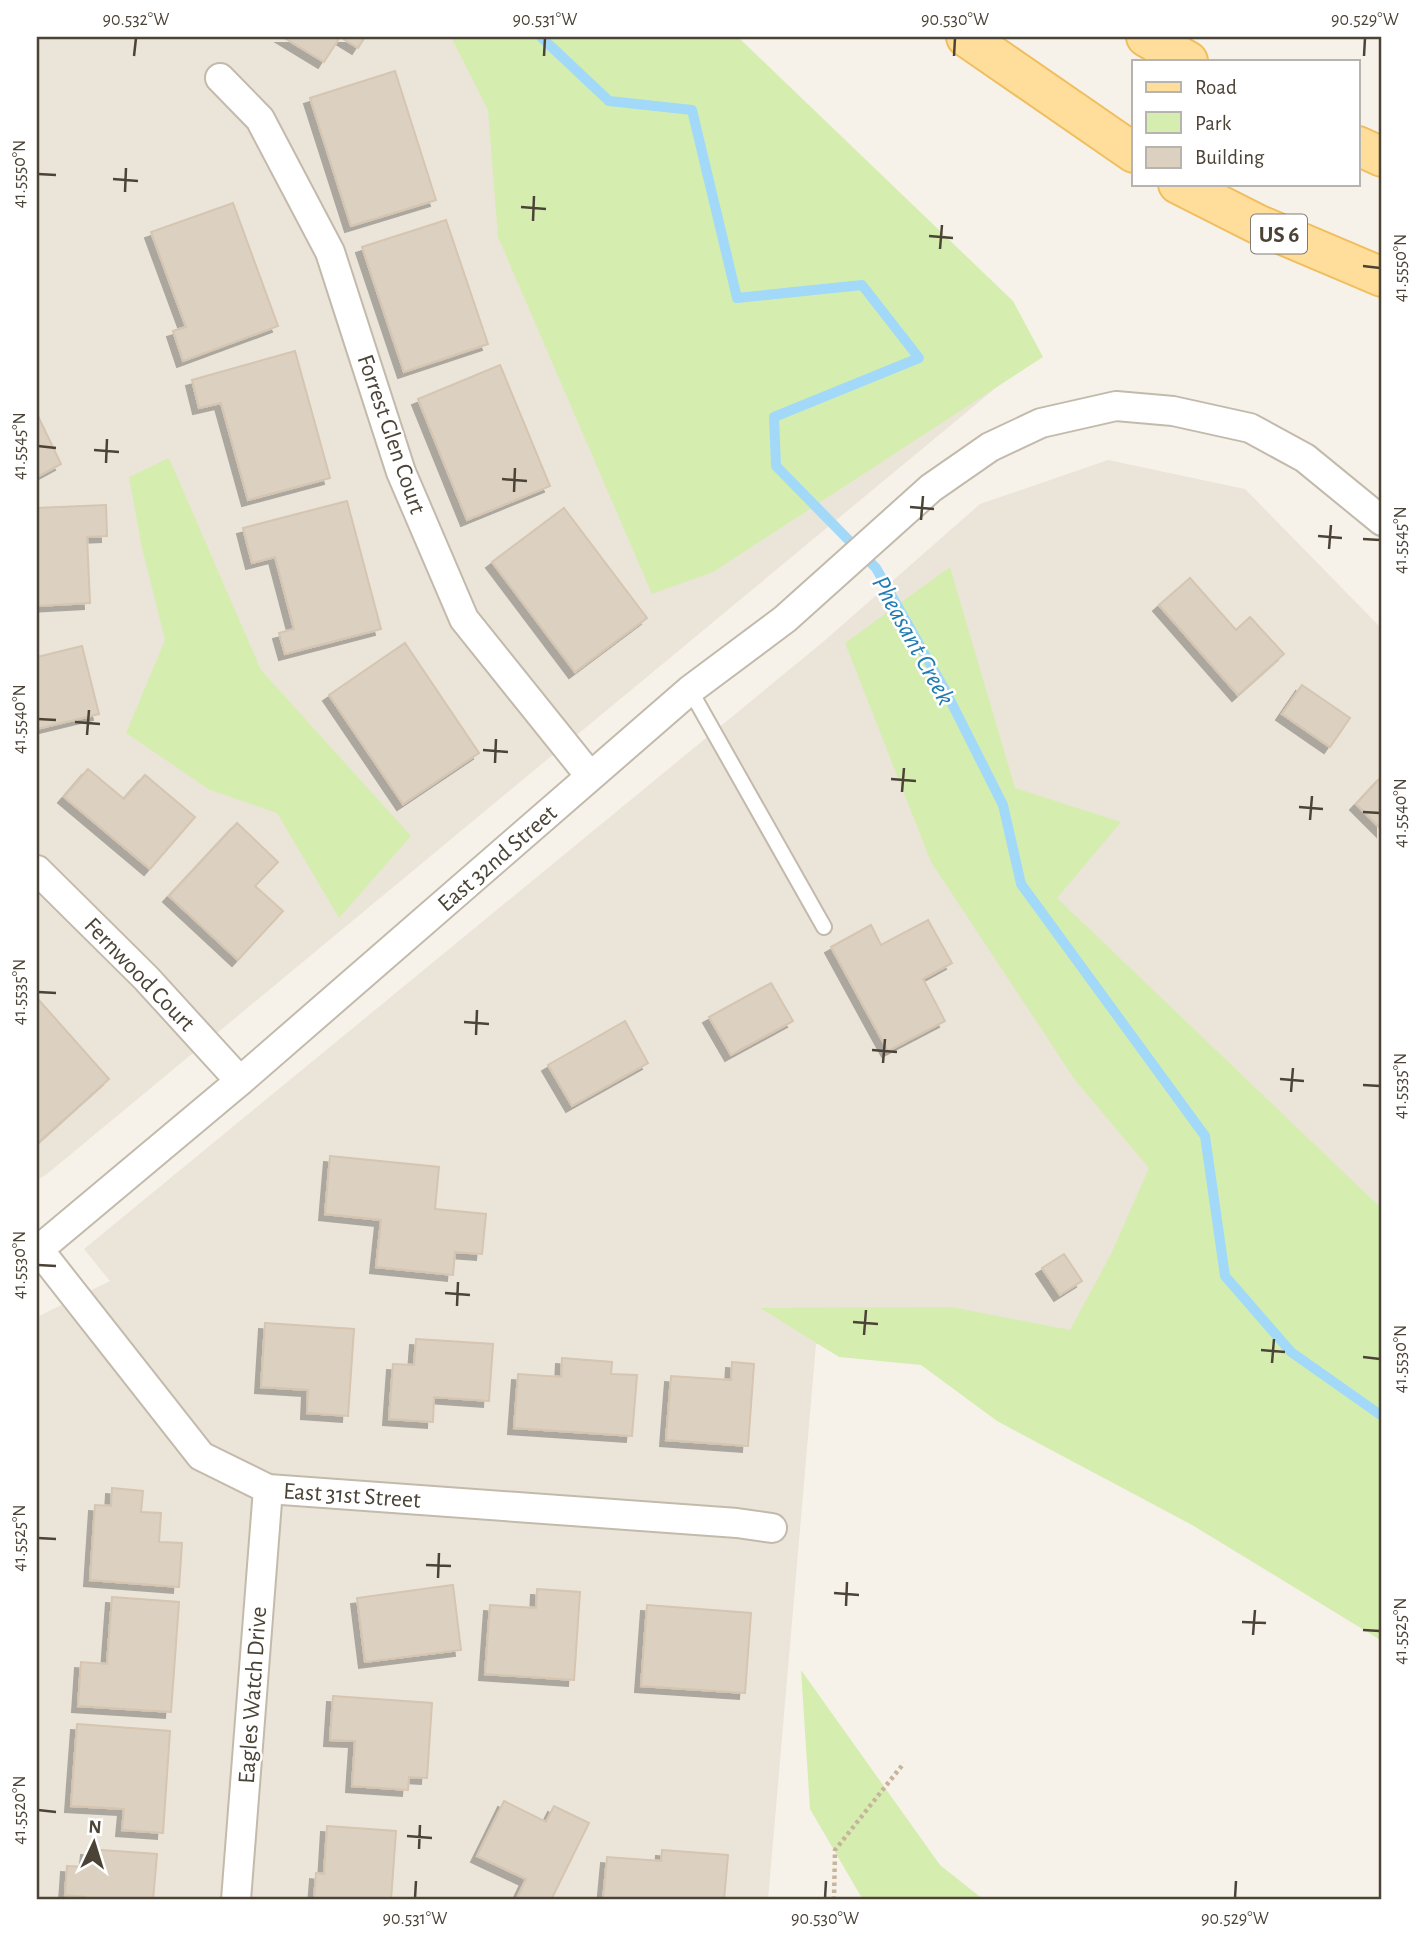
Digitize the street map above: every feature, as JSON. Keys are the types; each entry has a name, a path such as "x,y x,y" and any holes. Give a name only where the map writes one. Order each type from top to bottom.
{"main road":[{"path":"966,37 1132,152"},
{"path":"1146,37 1186,60"},
{"path":"1360,147 1382,157"},
{"name":"US 6","path":"1182,186 1257,224 1382,277"}],"street":[{"name":"Forrest Glen Court","path":"220,78 260,119 330,252 401,472 464,619 590,776"},
{"name":"East 32nd Street","path":"38,1250 240,1081 690,690 785,619 932,488 990,447 1041,423 1116,406 1172,411 1250,428 1305,458 1382,522"},
{"name":"Fernwood Court","path":"37,870 146,978 240,1081"},
{"name":"East 31st Street","path":"38,1250 201,1456 268,1489 737,1523 772,1528"},
{"name":"Eagles Watch Drive","path":"236,1900 268,1489"}],"lane":[{"path":"690,690 824,927"}],"path":[{"path":"834,1900 835,1850 904,1763"}],"shaded area":[{"path":"37,37 694,37 1027,362 37,1180"},
{"path":"1108,460 1245,489 1382,629 1382,1394 816,1344 768,1900 37,1900 37,1317 110,1281 84,1249 823,642 980,504"}],"green space":[{"path":"451,37 738,37 1013,301 1043,357 713,572 652,594 498,237 488,110"},
{"path":"169,458 261,670 411,836 339,918 277,813 210,790 126,733 165,640 142,548 129,477"},
{"path":"950,567 1015,788 1121,822 1057,898 1382,1209 1382,1641 1192,1525 997,1421 921,1365 839,1357 760,1308 951,1307 1070,1330 1111,1254 1149,1168 1075,1080 931,862 845,643"},
{"path":"801,1670 940,1865 984,1900 863,1900 810,1809"}],"building":[{"path":"283,37 340,37 324,62"},
{"path":"340,37 365,37 358,48"},
{"path":"395,71 436,200 351,226 310,98"},
{"path":"233,203 278,326 183,361 173,331 186,327 151,232"},
{"path":"446,220 488,344 404,372 362,247"},
{"path":"295,351 330,478 248,500 221,403 199,408 192,380"},
{"path":"500,365 550,486 467,520 418,399"},
{"path":"37,414 61,464 37,477"},
{"path":"347,501 381,629 285,654 279,633 294,629 275,557 252,563 243,528"},
{"path":"106,505 107,536 87,537 90,603 37,606 37,508"},
{"path":"564,508 647,618 575,672 492,562"},
{"path":"1190,578 1236,630 1250,617 1284,654 1238,695 1159,605"},
{"path":"405,643 479,753 403,804 329,695"},
{"path":"82,646 99,714 37,729 37,657"},
{"path":"1302,685 1350,718 1330,747 1282,714"},
{"path":"88,769 124,799 145,775 195,817 150,869 64,797"},
{"path":"1382,776 1382,830 1356,804"},
{"path":"237,823 278,862 255,886 283,911 238,960 169,896"},
{"path":"928,920 952,963 923,979 945,1021 888,1051 831,947 871,925 881,945"},
{"path":"771,983 793,1021 731,1055 709,1017"},
{"path":"37,998 109,1079 39,1142 37,1139"},
{"path":"625,1021 648,1063 572,1106 548,1065"},
{"path":"330,1156 439,1167 435,1209 486,1214 482,1254 455,1252 453,1275 376,1267 381,1220 325,1214"},
{"path":"1064,1254 1082,1281 1060,1295 1042,1268"},
{"path":"265,1323 354,1329 348,1416 307,1413 308,1390 261,1387"},
{"path":"416,1339 493,1344 489,1401 434,1397 433,1422 389,1419 393,1364 414,1365"},
{"path":"562,1358 612,1362 611,1374 637,1375 632,1436 514,1428 518,1374 561,1377"},
{"path":"732,1362 754,1364 748,1446 666,1440 671,1376 731,1380"},
{"path":"112,1488 143,1491 141,1512 161,1513 159,1542 182,1543 179,1587 90,1580 95,1505 111,1506"},
{"path":"453,1585 461,1650 365,1662 357,1598"},
{"path":"537,1589 580,1592 574,1680 485,1674 490,1605 536,1608"},
{"path":"112,1597 179,1602 171,1712 78,1706 81,1662 107,1664"},
{"path":"647,1605 751,1613 745,1693 641,1686"},
{"path":"333,1696 432,1703 427,1778 409,1777 408,1790 352,1786 355,1741 330,1740"},
{"path":"77,1724 170,1731 163,1833 122,1830 124,1809 71,1806"},
{"path":"504,1801 546,1822 554,1806 589,1823 551,1900 516,1900 526,1879 477,1856"},
{"path":"327,1826 396,1831 391,1900 314,1900 316,1873 324,1874"},
{"path":"87,1849 157,1854 153,1900 86,1900 86,1897 65,1895 67,1866 85,1867"},
{"path":"662,1850 728,1855 724,1900 603,1900 607,1857 661,1861"}],"waterway":[{"name":"Pheasant Creek","path":"541,37 609,101 692,110 737,298 862,285 919,358 774,417 776,466 876,568 945,690 1003,805 1021,884 1205,1136 1225,1276 1291,1352 1382,1416"}]}
